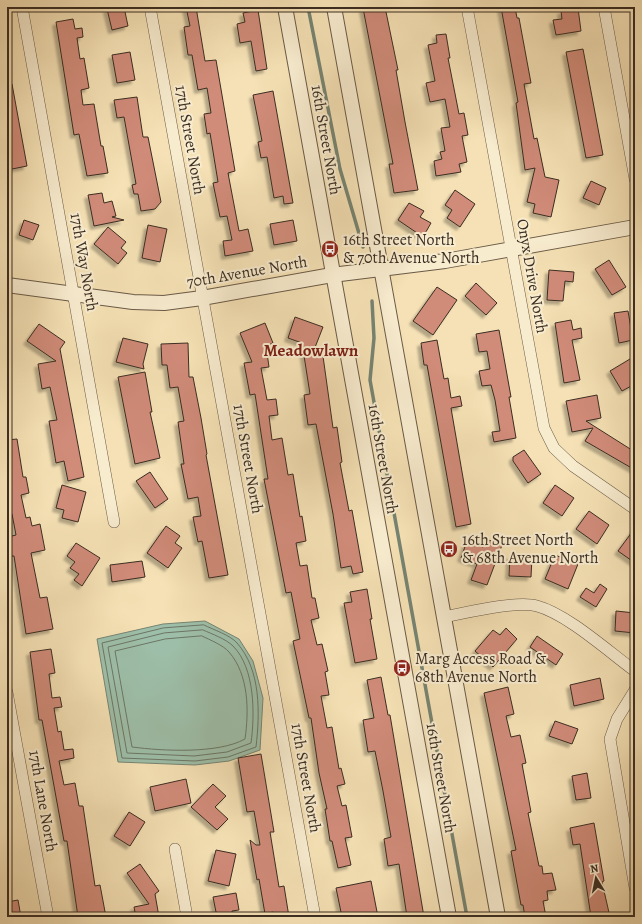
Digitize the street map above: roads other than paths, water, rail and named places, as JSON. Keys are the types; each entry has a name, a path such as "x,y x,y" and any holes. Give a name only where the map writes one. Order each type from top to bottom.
{"street":[{"name":"17th Way North","path":"22,7 114,522"},
{"name":"17th Street North","path":"150,7 315,917"},
{"name":"16th Street North","path":"285,7 332,275 449,917"},
{"name":"16th Street North","path":"334,7 498,917"},
{"name":"Onyx Drive North","path":"467,7 544,428 554,448 574,466 635,509"},
{"path":"604,7 635,179"},
{"name":"70th Avenue North","path":"7,285 132,302 164,303 202,298 332,275 446,261 635,227"},
{"path":"444,617 508,606 536,605 561,616 635,671"},
{"path":"635,690 617,719 610,739 635,888"},
{"name":"17th Lane North","path":"7,692 48,917"},
{"path":"175,849 187,917"}],"water":[{"path":"205,621 239,639 253,661 263,698 260,750 229,761 195,765 118,762 97,639 163,624"}],"waterway":[{"path":"308,7 340,169 363,247"},
{"path":"372,301 374,338 370,380 467,917"}],"place":[{"name":"16th Street North & 70th Avenue North","path":"330,249"},
{"name":"16th Street North & 68th Avenue North","path":"449,549"},
{"name":"Marg Access Road & 68th Avenue North","path":"402,668"}],"district":[{"name":"Meadowlawn","path":"311,350"}]}
